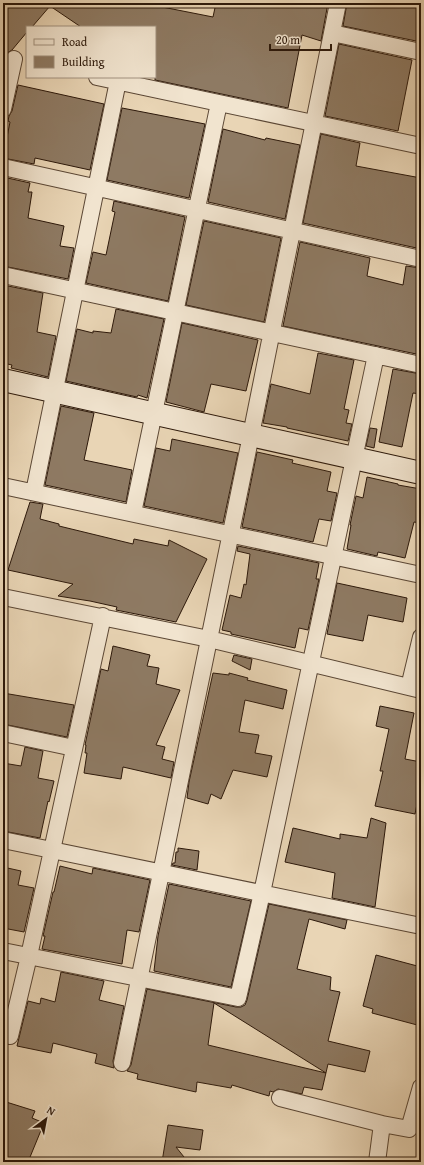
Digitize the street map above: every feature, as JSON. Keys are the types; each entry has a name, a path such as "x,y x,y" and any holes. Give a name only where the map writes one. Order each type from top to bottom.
{"street":[{"path":"122,1063 272,333 338,3"},
{"path":"332,33 421,52"},
{"path":"3,109 15,59"},
{"path":"102,78 421,146"},
{"path":"34,492 118,81"},
{"path":"133,513 219,103"},
{"path":"3,167 421,259"},
{"path":"3,275 421,365"},
{"path":"3,951 238,998 262,893 376,355"},
{"path":"3,380 421,473"},
{"path":"3,486 421,575"},
{"path":"3,597 103,616 209,639 415,689 421,637"},
{"path":"10,1036 29,956 103,616"},
{"path":"3,733 74,748"},
{"path":"3,840 421,926"},
{"path":"280,1098 382,1124 408,1129 421,1087"},
{"path":"377,1162 382,1124"}],"building":[{"path":"5,3 142,3 213,17 216,3 328,3 321,41 302,35 288,108 155,80 156,26 80,26 50,6 33,26 26,26 26,33 12,50 7,53 3,60 3,14"},
{"path":"347,3 387,3 405,7 406,3 421,3 421,42 343,26"},
{"path":"339,44 412,60 398,131 325,116"},
{"path":"18,85 104,104 90,170 35,158 34,164 3,158 10,122 8,121 9,116 12,111"},
{"path":"122,108 205,124 189,198 107,180"},
{"path":"223,129 265,140 266,138 300,145 285,219 208,202"},
{"path":"321,134 360,143 356,166 421,178 421,249 303,223"},
{"path":"3,177 30,183 28,192 32,192 28,218 64,226 60,246 74,248 68,279 3,266"},
{"path":"114,201 185,217 168,301 86,283 93,252 106,255 115,212 112,211"},
{"path":"204,221 281,238 264,322 186,305"},
{"path":"300,242 370,258 367,276 403,285 406,266 421,268 421,355 283,326"},
{"path":"3,285 43,293 37,332 56,336 48,377 11,368 12,365 3,363"},
{"path":"116,309 164,319 147,398 66,381 77,329 93,333 93,331 111,333"},
{"path":"182,323 258,340 246,391 211,384 204,412 166,402"},
{"path":"318,353 354,360 344,409 349,410 346,423 352,424 348,441 263,423 271,384 310,394"},
{"path":"393,369 421,374 421,394 413,393 402,447 379,442"},
{"path":"61,406 94,413 84,460 132,470 126,502 45,485"},
{"path":"370,428 377,429 374,448 366,446"},
{"path":"172,439 238,453 223,523 144,506 156,448 170,451"},
{"path":"257,452 293,460 292,463 331,472 327,491 337,493 331,521 319,519 313,542 242,527"},
{"path":"367,477 421,489 421,523 414,522 405,558 378,552 377,556 347,549 356,496 363,498"},
{"path":"30,502 43,504 40,519 59,524 59,526 133,544 134,539 168,546 169,540 207,559 176,622 116,610 117,607 90,601 58,596 73,584 8,570"},
{"path":"238,546 319,563 316,579 319,579 308,630 299,628 295,648 231,634 231,632 222,630 230,595 241,598 244,584 246,585 250,554 237,551"},
{"path":"337,583 407,598 403,622 368,615 363,641 327,634"},
{"path":"113,646 150,655 147,666 159,668 156,684 180,690 156,745 165,747 162,759 174,762 171,778 123,767 121,779 84,773 87,753 85,753 85,745 101,669 108,671"},
{"path":"234,655 252,659 250,670 232,661"},
{"path":"213,673 229,675 229,673 248,678 247,680 287,690 283,709 245,700 239,732 259,735 255,753 272,756 267,777 233,770 221,799 211,794 208,804 187,798 189,782"},
{"path":"3,693 74,705 67,737 3,724"},
{"path":"380,706 414,713 405,759 421,762 421,784 415,814 375,806 383,771 380,771 389,729 376,726"},
{"path":"25,747 43,751 38,778 54,781 40,838 3,831 3,763 21,766"},
{"path":"371,818 386,823 375,907 332,898 335,873 285,862 293,828 340,839 340,834 367,838"},
{"path":"178,848 199,851 197,870 172,865 175,863"},
{"path":"60,866 92,874 93,868 150,880 139,932 127,930 122,964 42,949 45,936 43,936"},
{"path":"3,867 21,871 18,885 34,888 24,932 3,928"},
{"path":"169,884 251,901 231,987 154,971 158,936"},
{"path":"269,904 347,920 345,929 309,919 297,969 331,977 330,990 340,992 328,1041 370,1051 365,1072 328,1064 326,1073 322,1090 304,1087 302,1094 278,1089 273,1092 270,1091 269,1096 232,1085 231,1088 197,1082 196,1092 137,1079 138,1074 127,1071 131,1065 147,989 236,1007 245,1005","holes":["214,1003 326,1073 208,1045"]},
{"path":"376,955 421,967 421,1026 372,1013 373,1009 363,1006"},
{"path":"61,972 104,981 99,1000 124,1006 113,1061 114,1068 95,1063 97,1054 53,1043 51,1053 17,1046 28,1001 40,1004 41,998 55,1002"},
{"path":"3,1101 35,1111 32,1118 44,1123 28,1162 3,1162"},
{"path":"168,1125 203,1130 200,1150 176,1147 188,1162 162,1162"}]}
